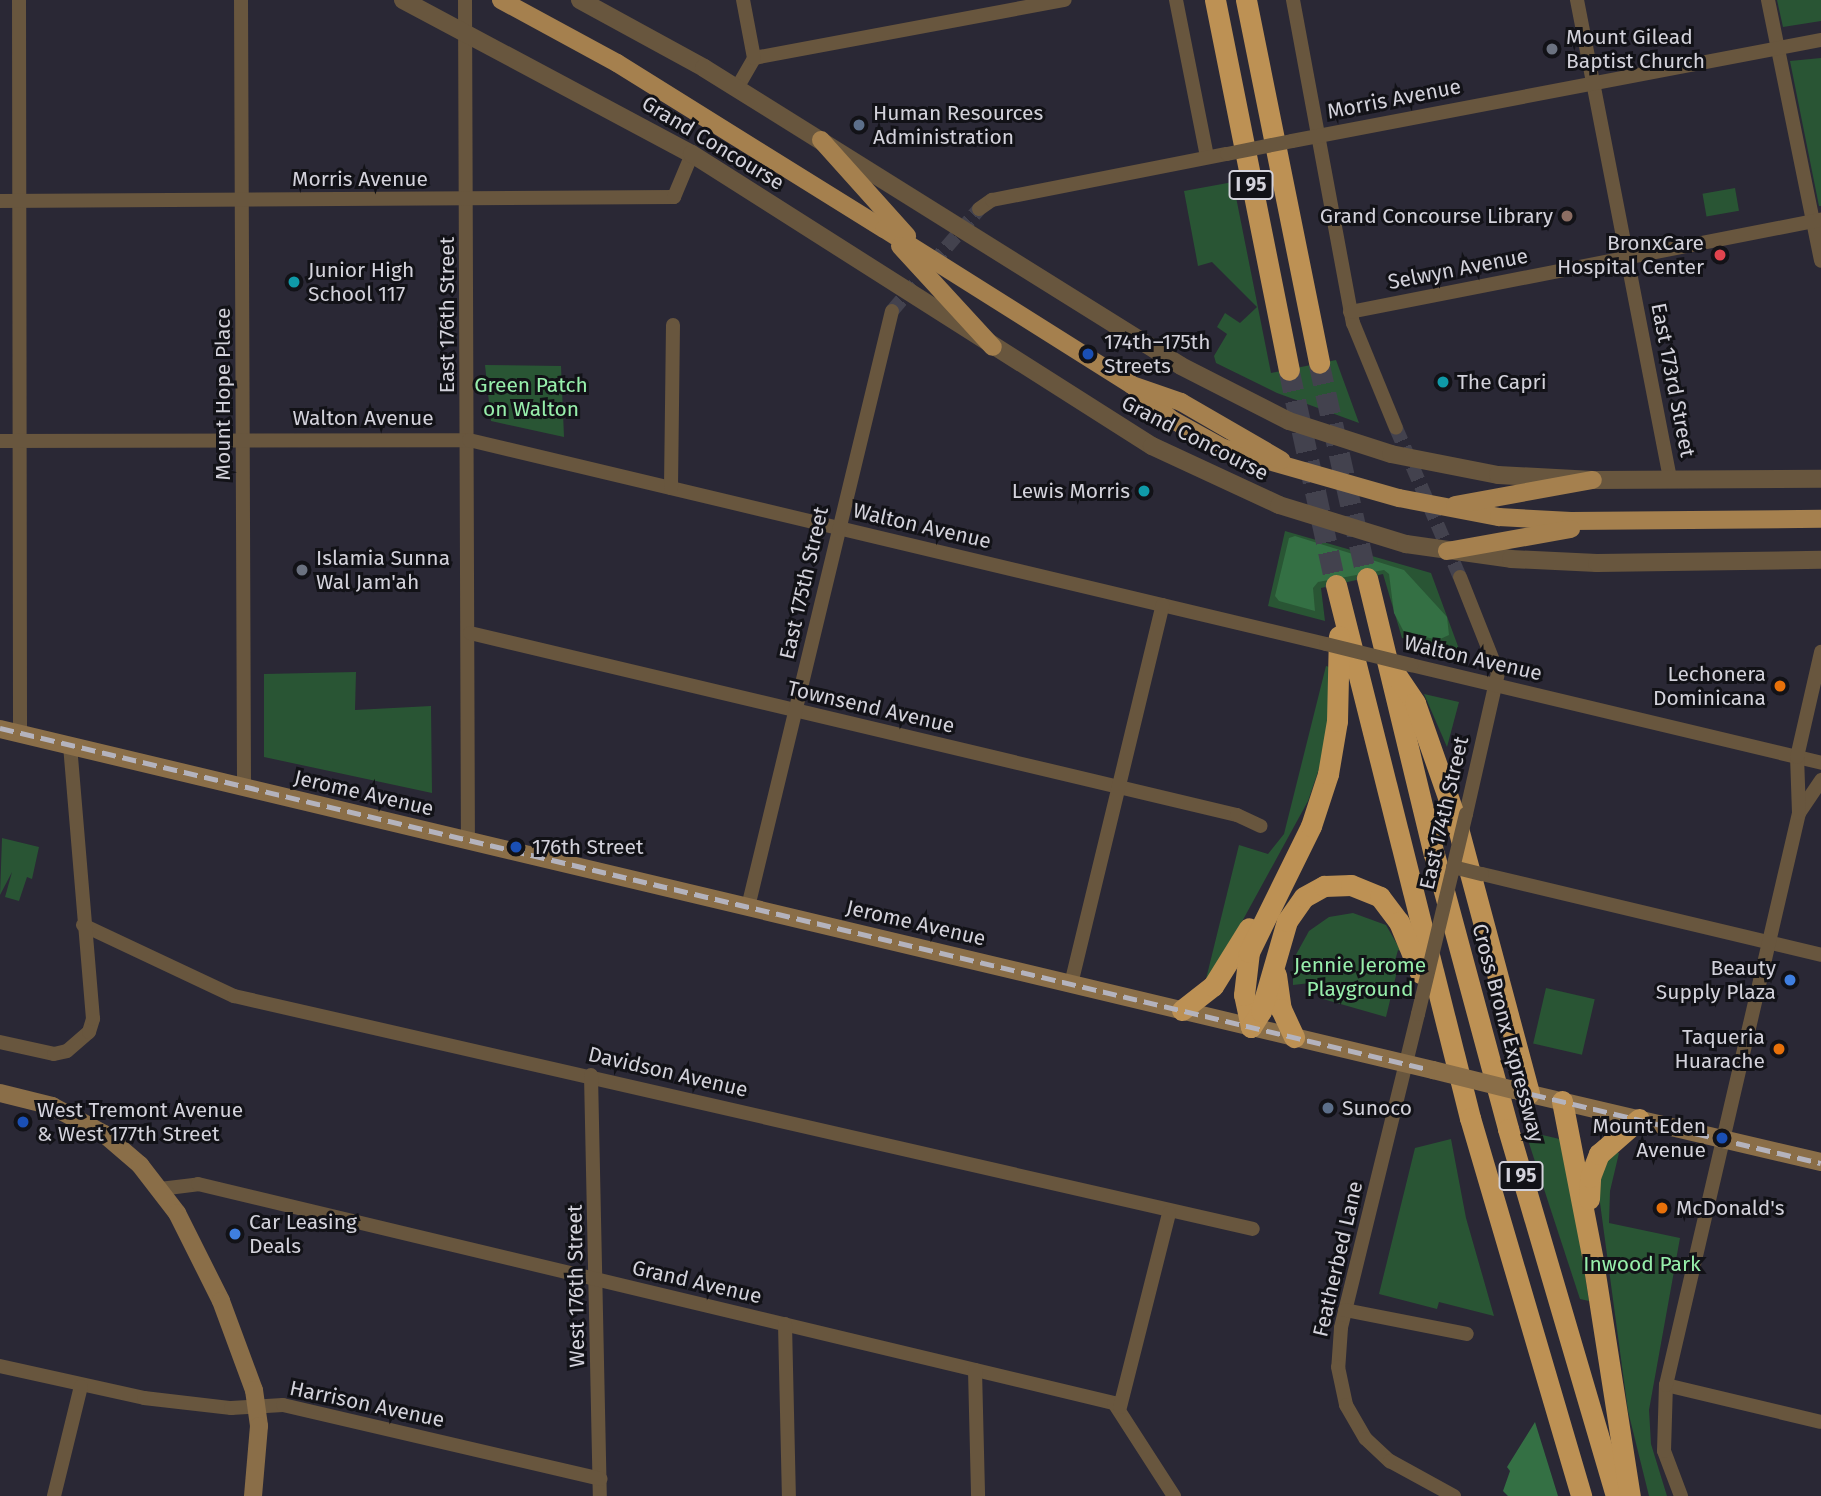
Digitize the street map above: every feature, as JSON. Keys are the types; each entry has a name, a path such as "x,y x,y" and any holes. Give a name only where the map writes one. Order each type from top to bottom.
{"highway":[{"name":"I 95","path":"1214,0 1289,370"},
{"name":"I 95","path":"1246,0 1320,363"},
{"name":"Cross Bronx Expressway","path":"1367,578 1504,1116 1616,1496"},
{"name":"I 95","path":"1284,878 1311,826 1331,761 1339,680 1336,585 1456,1063 1581,1496"},
{"path":"1387,661 1415,703 1455,817 1521,1091"},
{"path":"1182,1010 1213,985 1284,878"},
{"path":"1251,1027 1244,1003 1247,962 1284,878"},
{"path":"1251,1027 1261,1011 1280,938 1296,905 1313,890 1346,884 1376,894 1399,922 1456,1063"},
{"path":"1280,938 1277,993 1294,1037"},
{"path":"1562,1101 1593,1261 1630,1496"},
{"path":"1593,1261 1589,1195 1593,1169 1607,1144 1639,1119"}],"main road":[{"name":"Grand Concourse","path":"501,0 617,63 1132,385 1158,410 1206,440 1238,453 1286,463 1363,489 1442,508 1528,519 1821,519"},
{"path":"821,140 921,252"},
{"path":"884,229 993,347"},
{"path":"1442,508 1593,480"},
{"path":"1447,551 1616,521"},
{"name":"Jerome Avenue","path":"0,729 1821,1162"},
{"path":"0,1093 52,1106 89,1124 130,1154 160,1189 222,1301 258,1407 253,1496"}],"street":[{"path":"19,0 20,733"},
{"name":"Mount Hope Place","path":"241,0 244,788"},
{"name":"Grand Concourse","path":"403,0 692,154 1152,446 1239,489 1341,526 1447,551 1576,563 1821,561"},
{"name":"East 176th Street","path":"465,0 470,633 468,840"},
{"path":"580,0 737,88 1181,366 1261,409 1317,431 1407,458 1498,475 1593,480 1821,479"},
{"path":"737,88 754,58 743,0"},
{"path":"754,58 1065,0"},
{"path":"1176,0 1207,157"},
{"path":"1293,0 1350,312 1396,428"},
{"name":"East 173rd Street","path":"1577,0 1670,480"},
{"path":"1768,0 1817,220 1821,261"},
{"name":"Morris Avenue","path":"979,209 992,200 1777,46 1821,40"},
{"name":"Morris Avenue","path":"0,201 674,197 692,154"},
{"name":"Selwyn Avenue","path":"1350,312 1817,220"},
{"name":"East 175th Street","path":"748,906 892,311"},
{"path":"671,488 673,325"},
{"name":"Walton Avenue","path":"0,441 244,438 469,440 1821,763"},
{"name":"East 174th Street","path":"1406,1064 1496,685 1496,661 1460,577"},
{"path":"1071,984 1163,605"},
{"name":"Townsend Avenue","path":"470,633 1242,817 1261,826"},
{"path":"1681,1496 1664,1451 1666,1385 1799,813 1797,757 1821,652"},
{"path":"0,1042 54,1054 67,1051 89,1032 92,990 83,925 70,746"},
{"path":"1799,813 1821,780"},
{"path":"1453,867 1821,955"},
{"name":"Davidson Avenue","path":"83,925 234,996 591,1075 1169,1213 1253,1229"},
{"name":"Featherbed Lane","path":"1406,1064 1345,1310 1338,1367 1353,1420 1384,1456 1454,1496"},
{"name":"West 176th Street","path":"591,1075 600,1496"},
{"name":"Grand Avenue","path":"160,1189 198,1184 1120,1407"},
{"path":"1169,1213 1120,1407 1174,1496"},
{"path":"1345,1310 1437,1332 1467,1334"},
{"path":"785,1324 789,1496"},
{"name":"Harrison Avenue","path":"0,1366 80,1386 202,1405 283,1405 600,1479"},
{"path":"975,1370 978,1496"},
{"path":"1666,1385 1821,1422"},
{"path":"54,1496 80,1386"}],"green space":[{"path":"1777,0 1821,0 1821,21 1783,27"},
{"path":"1821,58 1821,206 1819,206 1790,61"},
{"path":"1233,182 1271,373 1336,360 1359,423 1277,393 1216,363 1214,356 1227,334 1217,327 1225,313 1240,323 1257,307 1212,262 1198,266 1184,191"},
{"path":"1735,188 1739,211 1706,216 1703,194"},
{"name":"Green Patch on Walton","path":"485,365 561,366 564,437 491,421"},
{"path":"1285,531 1431,573 1459,649 1402,638 1383,574 1321,588 1325,621 1268,606"},
{"path":"1295,536 1404,570 1447,617 1449,635 1438,640 1404,632 1394,613 1389,574 1384,570 1318,582 1313,588 1315,611 1279,601 1275,596 1289,538"},
{"path":"1326,666 1333,668 1331,697 1322,760 1308,801 1210,980 1206,979 1239,845 1268,854 1284,834"},
{"path":"356,672 355,710 431,706 432,793 264,757 264,674"},
{"path":"1424,694 1459,702 1447,747"},
{"path":"2,838 39,847 32,879 27,877 19,901 5,897 12,872 0,895"},
{"name":"Jennie Jerome Playground","path":"1353,913 1386,925 1401,951 1398,950 1395,961 1399,963 1386,1017 1323,999 1310,983 1293,985 1293,960 1309,931 1329,917"},
{"path":"1546,988 1595,999 1582,1055 1533,1044"},
{"path":"1525,1131 1564,1140 1589,1301 1580,1299"},
{"path":"1451,1139 1466,1218 1494,1316 1439,1302 1437,1309 1379,1294 1415,1148"},
{"name":"Inwood Park","path":"1609,1151 1619,1153 1610,1191 1609,1223 1680,1238 1649,1410 1651,1444 1667,1496 1649,1496 1628,1411 1598,1188"},
{"path":"1535,1422 1558,1496 1508,1496 1503,1491 1510,1471 1507,1467"}],"tunnel":[{"path":"892,311 979,209"},
{"path":"1319,363 1367,578"},
{"path":"1289,370 1336,585"},
{"path":"1396,428 1460,577"}],"railway":[{"path":"0,728 1821,1163"}],"place":[{"name":"Mount Gilead Baptist Church","path":"1552,49"},
{"name":"Human Resources Administration","path":"859,125"},
{"name":"Grand Concourse Library","path":"1567,216"},
{"name":"BronxCare Hospital Center","path":"1720,255"},
{"name":"Junior High School 117","path":"294,282"},
{"name":"174th–175th Streets","path":"1088,354"},
{"name":"The Capri","path":"1443,382"},
{"name":"Lewis Morris","path":"1144,491"},
{"name":"Islamia Sunna Wal Jam'ah","path":"302,570"},
{"name":"Lechonera Dominicana","path":"1780,686"},
{"name":"176th Street","path":"516,847"},
{"name":"Beauty Supply Plaza","path":"1790,980"},
{"name":"Taqueria Huarache","path":"1779,1049"},
{"name":"Sunoco","path":"1328,1108"},
{"name":"West Tremont Avenue & West 177th Street","path":"23,1122"},
{"name":"Mount Eden Avenue","path":"1722,1138"},
{"name":"McDonald's","path":"1662,1208"},
{"name":"Car Leasing Deals","path":"235,1234"}]}
